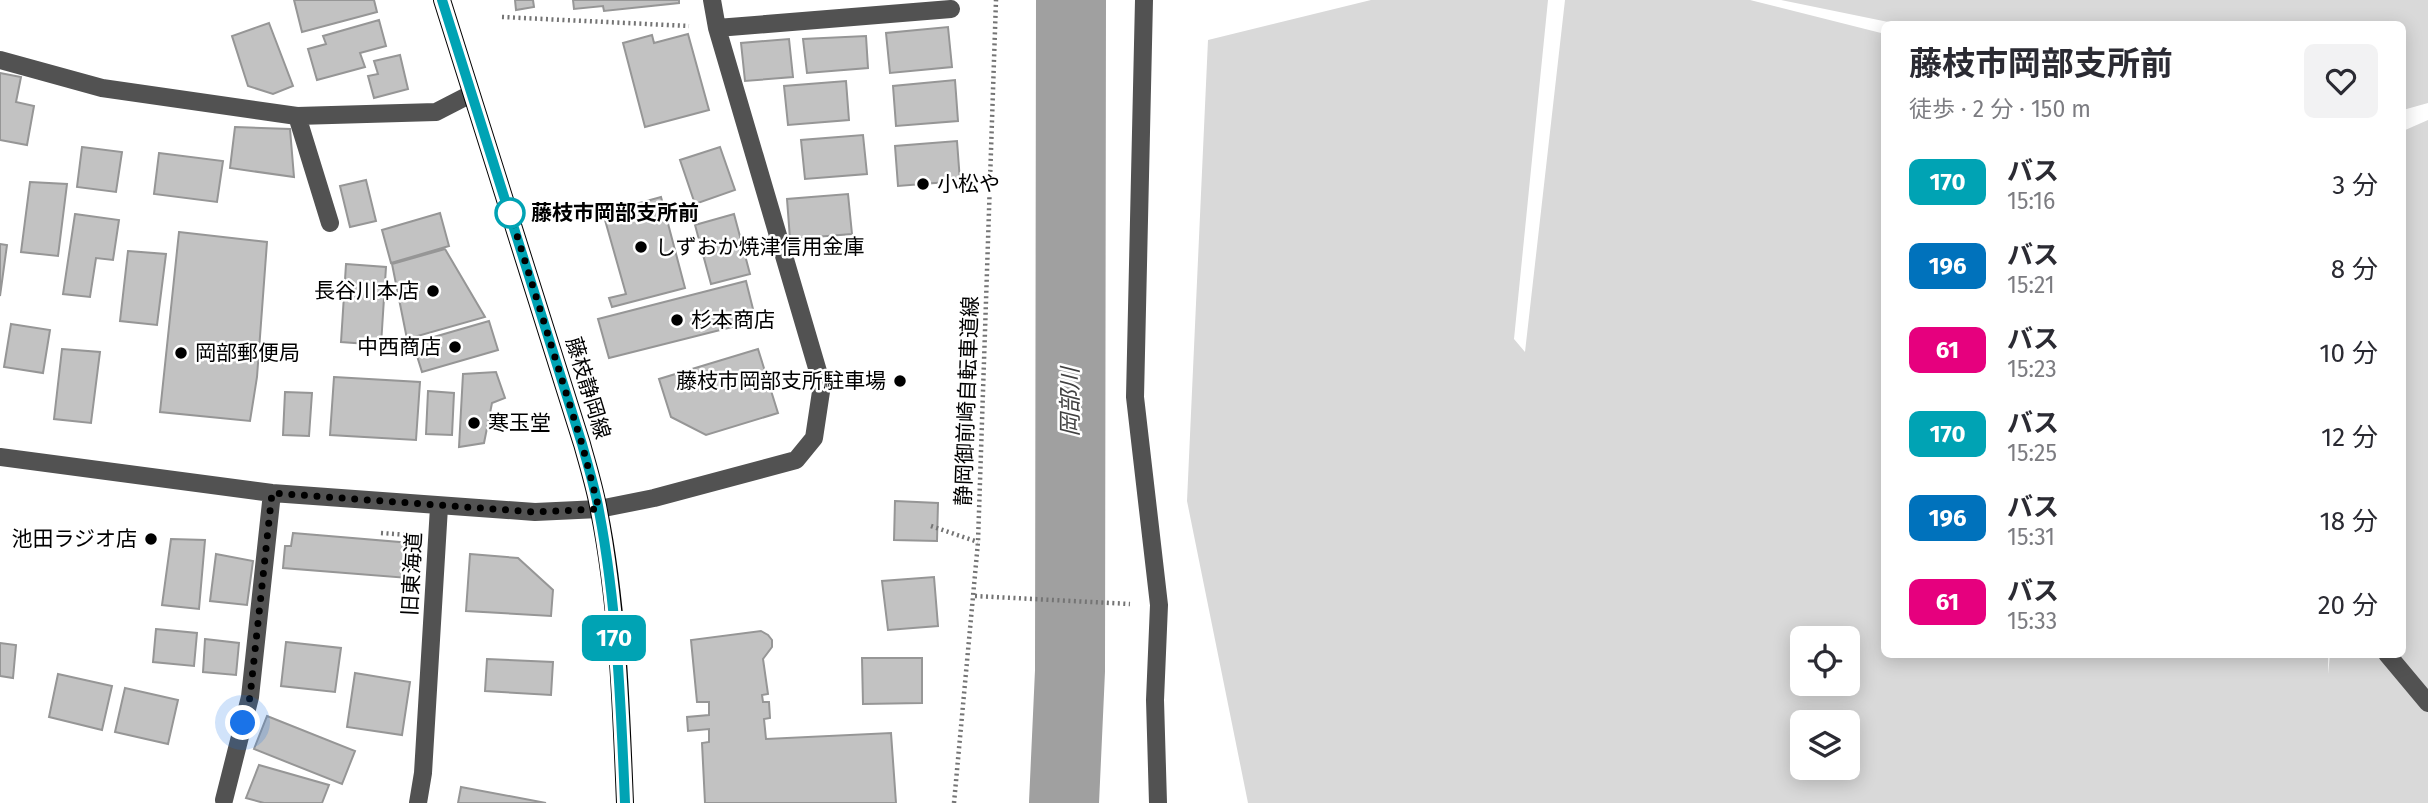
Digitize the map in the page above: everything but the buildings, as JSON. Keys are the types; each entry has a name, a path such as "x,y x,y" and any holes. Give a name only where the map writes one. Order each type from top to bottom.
{"main road":[{"name":"藤枝静岡線","path":"442,0 582,444 599,509 610,590 622,720 625,803"}],"street":[{"name":"旧東海道","path":"418,803 423,773 439,507 535,512 599,509 654,498 796,460 814,438 822,385 712,0"},
{"path":"1144,0 1135,397 1159,605 1155,700 1158,803"},
{"path":"718,28 951,9"},
{"path":"0,60 102,88 297,116 436,113 471,94"},
{"path":"297,116 330,223"},
{"path":"0,457 272,493 439,507"},
{"path":"224,800 250,697 272,493"},
{"path":"2390,658 2428,703"}],"path":[{"name":"静岡御前崎自転車道線","path":"954,803 978,542 996,0"},
{"path":"502,17 718,28"},
{"path":"931,526 978,542"},
{"path":"975,596 1159,605"}],"shaded area":[{"path":"1371,0 1548,0 1514,339 1525,352 1565,0 1750,0 1881,33 1881,658 2328,658 2328,674 2330,658 2406,658 2406,130 2428,120 2428,803 1248,803 1187,501 1208,40"},
{"path":"1781,0 2428,0 2428,103 2406,109 2406,21 1883,21"}],"waterway":[{"name":"岡部川","path":"1064,803 1070,671 1071,0"}],"bus line":[{"name":"170","path":"442,0 582,444 599,509 608,564 622,720 625,803"}],"place":[{"name":"小松や","path":"923,184"},
{"name":"藤枝市岡部支所前","path":"510,213"},
{"name":"しずおか焼津信用金庫","path":"641,247"},
{"name":"長谷川本店","path":"433,291"},
{"name":"杉本商店","path":"677,320"},
{"name":"中西商店","path":"455,347"},
{"name":"岡部郵便局","path":"181,353"},
{"name":"藤枝市岡部支所駐車場","path":"900,381"},
{"name":"寒玉堂","path":"474,423"},
{"name":"池田ラジオ店","path":"151,539"}],"route":[{"path":"243,723 250,697 272,493 535,512 599,509 582,444 510,213"}]}
